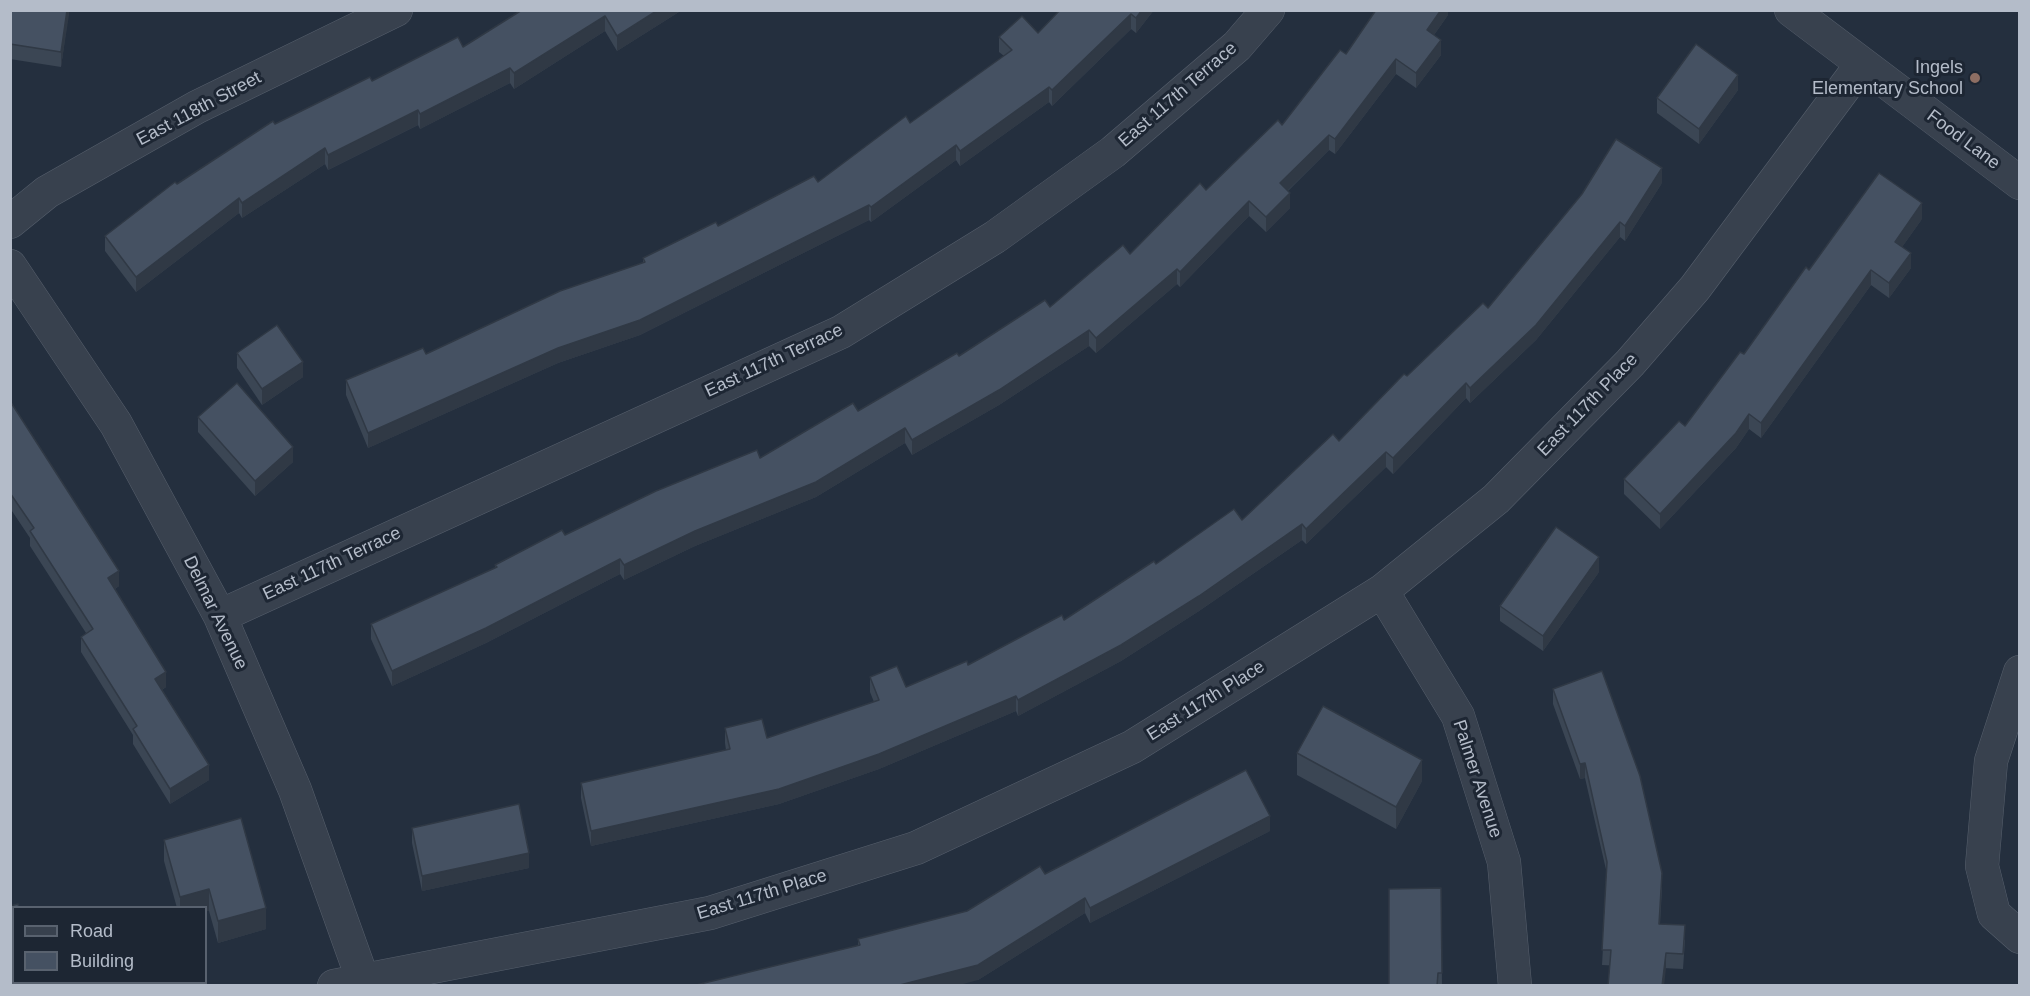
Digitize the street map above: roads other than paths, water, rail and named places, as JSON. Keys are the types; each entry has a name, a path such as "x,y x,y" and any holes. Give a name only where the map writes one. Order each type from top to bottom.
{"street":[{"name":"East 118th Street","path":"10,222 47,192 197,107 396,10"},
{"name":"East 117th Terrace","path":"220,616 841,332 995,237 1113,152 1237,46 1268,10"},
{"name":"Food Lane","path":"1791,10 2019,183"},
{"name":"East 117th Place","path":"354,984 710,913 916,848 1132,747 1382,591 1496,499 1630,363 1695,288 1862,64"},
{"name":"Delmar Avenue","path":"10,266 116,424 220,616 295,790 354,984"},
{"name":"Palmer Avenue","path":"1382,591 1458,716 1504,862 1515,986"},
{"path":"2019,672 1991,761 1982,866 1994,914 2019,937"}],"place":[{"name":"Ingels Elementary School","path":"1975,78"}]}
